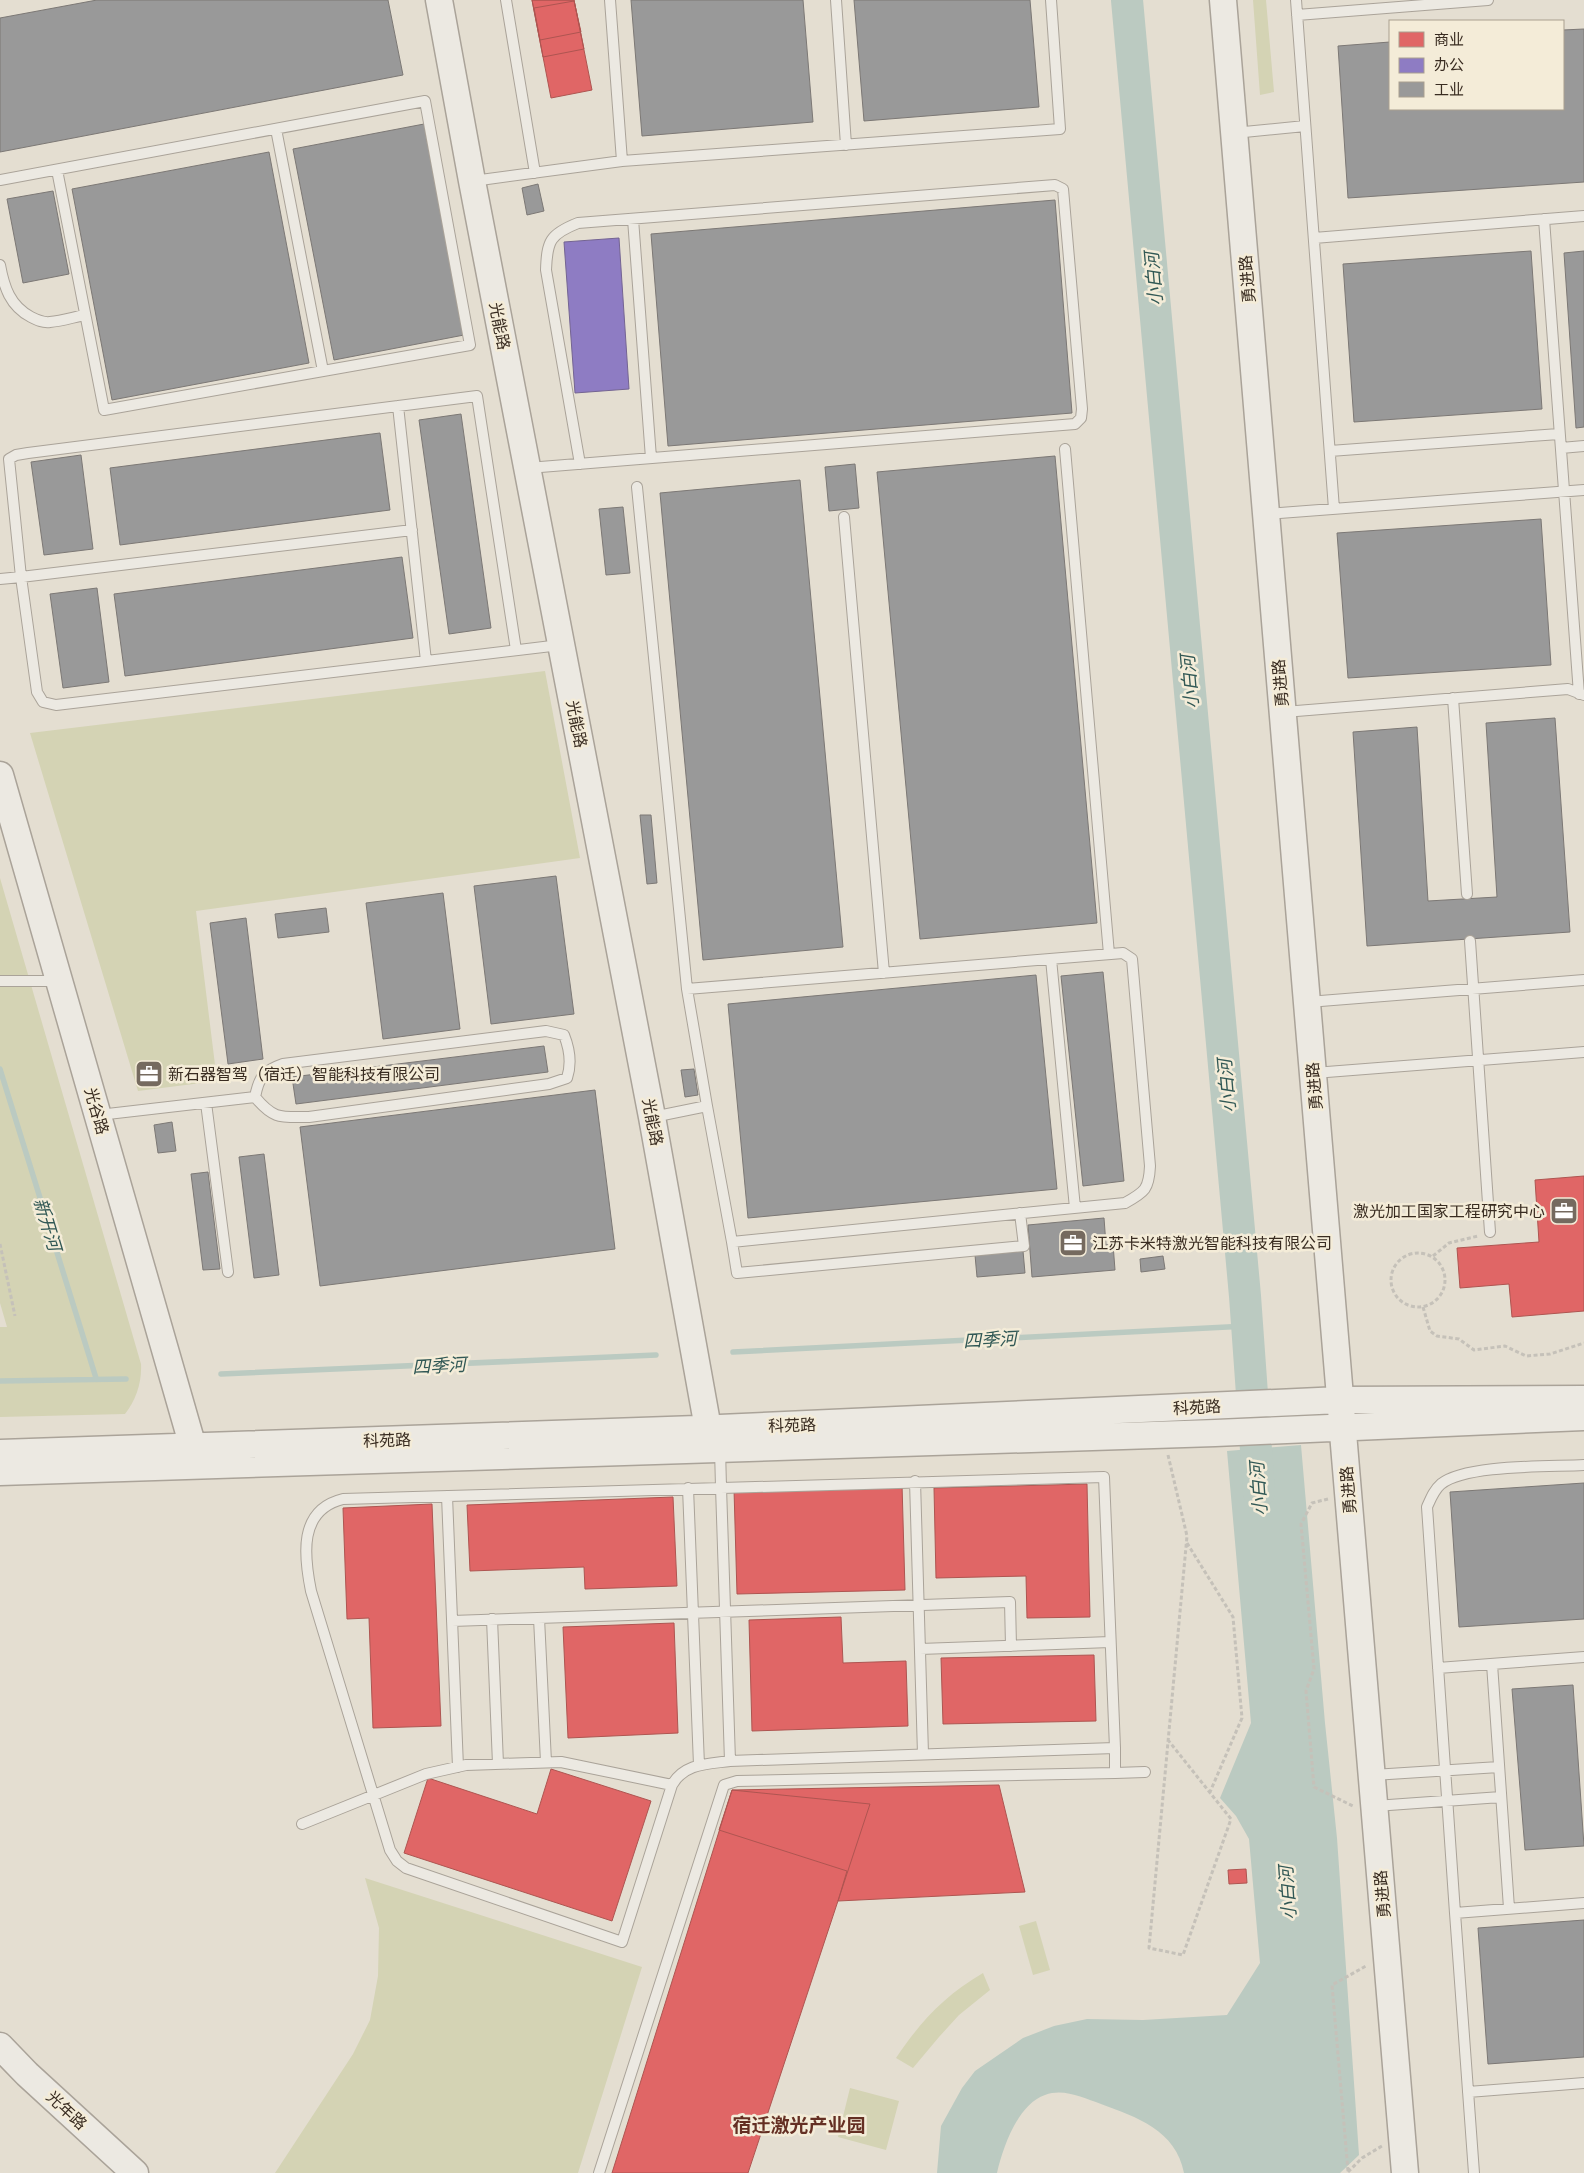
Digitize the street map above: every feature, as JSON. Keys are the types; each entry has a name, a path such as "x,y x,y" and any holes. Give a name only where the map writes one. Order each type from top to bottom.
{"street":[{"name":"光能路","path":"440,0 472,181 713,1442"},
{"name":"勇进路","path":"1223,0 1405,2173"},
{"name":"光谷路","path":"0,775 193,1447"},
{"name":"科苑路","path":"0,1472 713,1442 1312,1401 1584,1399"},
{"name":"科苑路","path":"0,1453 193,1447 713,1442 1215,1433 1343,1429 1584,1417"},
{"name":"光年路","path":"0,2046 27,2074 135,2173"}],"lane":[{"path":"506,0 535,173"},
{"path":"610,0 622,161"},
{"path":"836,0 846,145"},
{"path":"472,181 622,161 1060,129 1051,0"},
{"path":"1296,0 1334,509"},
{"path":"1297,15 1488,0"},
{"path":"0,180 426,101 470,345 104,410 57,170"},
{"path":"1234,133 1305,126"},
{"path":"276,129 323,371"},
{"path":"527,468 580,464 1075,424 1081,418 1082,409 1063,190 1055,185 578,223 562,229 547,248 546,270 580,464"},
{"path":"1314,238 1584,216"},
{"path":"633,219 651,458"},
{"path":"1283,712 1568,689 1582,694 1559,434 1544,219"},
{"path":"0,265 4,286 15,306 25,314 38,320 49,322 85,315"},
{"path":"516,650 477,396 16,455 9,460 21,577 37,692 43,702 56,705 561,645"},
{"path":"398,406 426,661"},
{"path":"1330,451 1559,434"},
{"path":"1561,448 1584,446"},
{"path":"1065,449 1109,954"},
{"path":"637,487 687,989 737,1273 1024,1246 1020,1213"},
{"path":"1266,514 1584,490"},
{"path":"844,517 884,973"},
{"path":"0,579 412,530"},
{"path":"1453,698 1467,894"},
{"path":"1470,941 1490,1232"},
{"path":"687,989 1123,953 1132,959 1150,1166 1150,1184 1141,1194 1125,1203 732,1242"},
{"path":"1051,959 1075,1208"},
{"path":"1307,1002 1584,980"},
{"path":"0,981 59,981"},
{"path":"546,1031 564,1035 569,1049 570,1068 567,1078 549,1084 309,1117 283,1117 268,1112 255,1097 259,1079 272,1068 284,1064 546,1031"},
{"path":"1313,1073 1584,1052"},
{"path":"98,1115 255,1097"},
{"path":"206,1103 228,1272"},
{"path":"652,1117 707,1106"},
{"path":"713,1442 721,1487 730,1761"},
{"path":"1474,2173 1428,1507 1432,1494 1440,1484 1453,1477 1473,1472 1584,1465"},
{"path":"1114,1748 730,1761 684,1769 672,1785 622,1942 406,1868 396,1860 390,1850 311,1591 305,1552 307,1540 315,1516 323,1507 343,1499 1104,1477 1115,1773"},
{"path":"915,1481 923,1754"},
{"path":"688,1488 699,1765"},
{"path":"447,1496 458,1767"},
{"path":"452,1621 1010,1602 1011,1646"},
{"path":"539,1618 546,1762"},
{"path":"492,1619 498,1764"},
{"path":"920,1649 1110,1642"},
{"path":"1438,1668 1584,1657"},
{"path":"1492,1664 1509,1908"},
{"path":"302,1824 426,1774 458,1767 569,1762 672,1785"},
{"path":"1372,1776 1499,1767"},
{"path":"599,2173 724,1785 737,1782 1145,1772"},
{"path":"1374,1806 1502,1797"},
{"path":"1455,1913 1584,1903"},
{"path":"1468,2092 1584,2083"}],"path":[{"path":"1432,1256 1449,1243 1490,1232"},
{"path":"0,1244 15,1316"},
{"path":"1425,1253 1432,1256 1444,1271 1444,1289 1439,1297 1423,1307 1405,1304 1398,1299 1393,1291 1391,1274 1394,1266 1407,1254 1425,1253"},
{"path":"1423,1307 1430,1331 1437,1336 1459,1339 1474,1350 1505,1346 1526,1356 1550,1354 1584,1343"},
{"path":"1163,1434 1187,1536 1186,1542 1149,1948 1183,1955 1231,1819 1168,1740"},
{"path":"1312,1503 1301,1524 1314,1669 1306,1691 1314,1787 1338,1800"},
{"path":"1186,1542 1233,1617 1242,1718 1210,1792"},
{"path":"1348,2172 1332,1985 1354,1973"},
{"path":"1348,2172 1362,2158 1401,2133"}],"green space":[{"path":"1253,0 1266,0 1274,92 1260,95"},
{"path":"545,671 580,858 196,911 217,1081 138,1091 30,733"},
{"path":"0,878 141,1364 138,1390 125,1414 0,1417 0,1327 7,1327 0,1303"},
{"path":"365,1878 642,1967 578,2173 275,2173 353,2054 370,2020 378,1976 379,1928"},
{"path":"1036,1921 1050,1970 1033,1975 1019,1926"},
{"path":"983,1973 990,1990 959,2015 913,2068 896,2058 934,2010 956,1991"},
{"path":"850,2088 899,2101 886,2150 838,2137"}],"water":[{"path":"1301,1445 1337,1838 1359,2155 1340,2173 1184,2173 1180,2158 1173,2146 1153,2127 1128,2114 1101,2104 1066,2093 1052,2093 1035,2100 1020,2117 1003,2151 997,2173 937,2173 941,2126 962,2088 975,2071 1023,2038 1054,2026 1087,2019 1143,2020 1227,2015 1260,1963 1249,1839 1236,1816 1220,1798 1251,1723 1227,1451"}],"building: 商业":[{"path":"532,0 574,0 592,90 551,98"},
{"path":"532,0 574,0 584,49 543,57"},
{"path":"574,1 581,32 540,40 534,8"},
{"path":"1584,1176 1584,1311 1512,1317 1509,1284 1460,1288 1457,1248 1539,1242 1535,1180"},
{"path":"902,1484 905,1590 737,1594 734,1489"},
{"path":"1087,1484 1090,1617 1027,1618 1026,1576 936,1578 934,1488"},
{"path":"673,1497 677,1586 585,1589 584,1567 470,1571 467,1505"},
{"path":"432,1504 441,1726 373,1728 369,1618 347,1619 343,1508"},
{"path":"841,1617 843,1663 906,1661 908,1726 752,1731 749,1620"},
{"path":"674,1623 678,1733 568,1738 563,1627"},
{"path":"1094,1655 1096,1721 943,1724 941,1658"},
{"path":"551,1769 651,1801 612,1921 404,1853 428,1778 537,1814"},
{"path":"999,1785 1025,1892 838,1901 847,1871 719,1830 732,1790"},
{"path":"732,1790 870,1804 748,2173 612,2173"},
{"path":"1246,1869 1247,1883 1229,1884 1228,1870"}],"building: 办公":[{"path":"619,238 629,389 575,393 564,242"}],"building: 工业":[{"path":"97,0 388,0 403,75 0,152 0,18"},
{"path":"631,0 803,0 813,122 642,136"},
{"path":"854,0 1030,0 1039,107 864,121"},
{"path":"1584,29 1584,182 1348,198 1338,46 1389,42 1389,110 1564,110 1564,30"},
{"path":"424,124 464,335 334,360 293,149"},
{"path":"269,152 309,363 112,400 72,189"},
{"path":"538,184 544,211 527,215 522,188"},
{"path":"53,191 69,274 23,283 7,199"},
{"path":"1055,200 1072,413 668,446 651,234"},
{"path":"1531,251 1542,409 1354,422 1343,264"},
{"path":"1584,251 1584,427 1576,428 1564,253"},
{"path":"461,414 491,628 449,634 419,420"},
{"path":"380,433 390,510 120,545 110,468"},
{"path":"81,455 93,549 44,555 31,462"},
{"path":"1055,456 1097,923 920,939 877,472"},
{"path":"855,464 859,508 829,511 825,467"},
{"path":"800,480 843,947 703,960 660,493"},
{"path":"623,507 630,573 606,575 599,509"},
{"path":"1541,519 1551,665 1348,678 1337,533"},
{"path":"402,557 413,638 125,676 114,594"},
{"path":"97,588 109,682 63,688 50,594"},
{"path":"1555,718 1570,932 1367,946 1353,732 1417,727 1428,901 1497,897 1486,723"},
{"path":"640,815 651,815 657,883 647,884"},
{"path":"556,876 574,1014 491,1024 474,886"},
{"path":"443,893 460,1029 383,1039 366,903"},
{"path":"326,908 329,932 278,938 275,914"},
{"path":"246,918 263,1059 228,1064 210,923"},
{"path":"1103,972 1124,1181 1083,1186 1061,976"},
{"path":"1036,975 1057,1189 748,1218 728,1004"},
{"path":"544,1046 548,1072 296,1104 292,1077"},
{"path":"694,1069 698,1095 685,1097 681,1070"},
{"path":"595,1090 615,1249 320,1286 300,1127"},
{"path":"172,1122 176,1151 158,1153 154,1125"},
{"path":"264,1154 279,1275 254,1278 239,1157"},
{"path":"208,1172 220,1269 203,1270 191,1174"},
{"path":"1104,1218 1106,1245 1113,1244 1115,1270 1032,1277 1028,1225"},
{"path":"1023,1251 1025,1273 977,1277 975,1255"},
{"path":"1163,1256 1165,1269 1141,1272 1140,1259"},
{"path":"1584,1483 1584,1619 1459,1627 1450,1492"},
{"path":"1573,1685 1584,1846 1525,1850 1512,1689"},
{"path":"1584,1920 1584,2057 1488,2064 1478,1928"}],"waterway":[{"name":"小白河","path":"1127,0 1245,1296 1259,1492"},
{"name":"新开河","path":"0,1069 96,1378"},
{"name":"四季河","path":"733,1352 1247,1326"},
{"name":"四季河","path":"221,1374 656,1355"},
{"name":"四季河","path":"0,1381 126,1379"}],"place":[{"name":"新石器智驾（宿迁）智能科技有限公司","path":"149,1074"},
{"name":"激光加工国家工程研究中心","path":"1564,1211"},
{"name":"江苏卡米特激光智能科技有限公司","path":"1073,1243"}],"district":[{"name":"宿迁激光产业园","path":"799,2124"}]}
